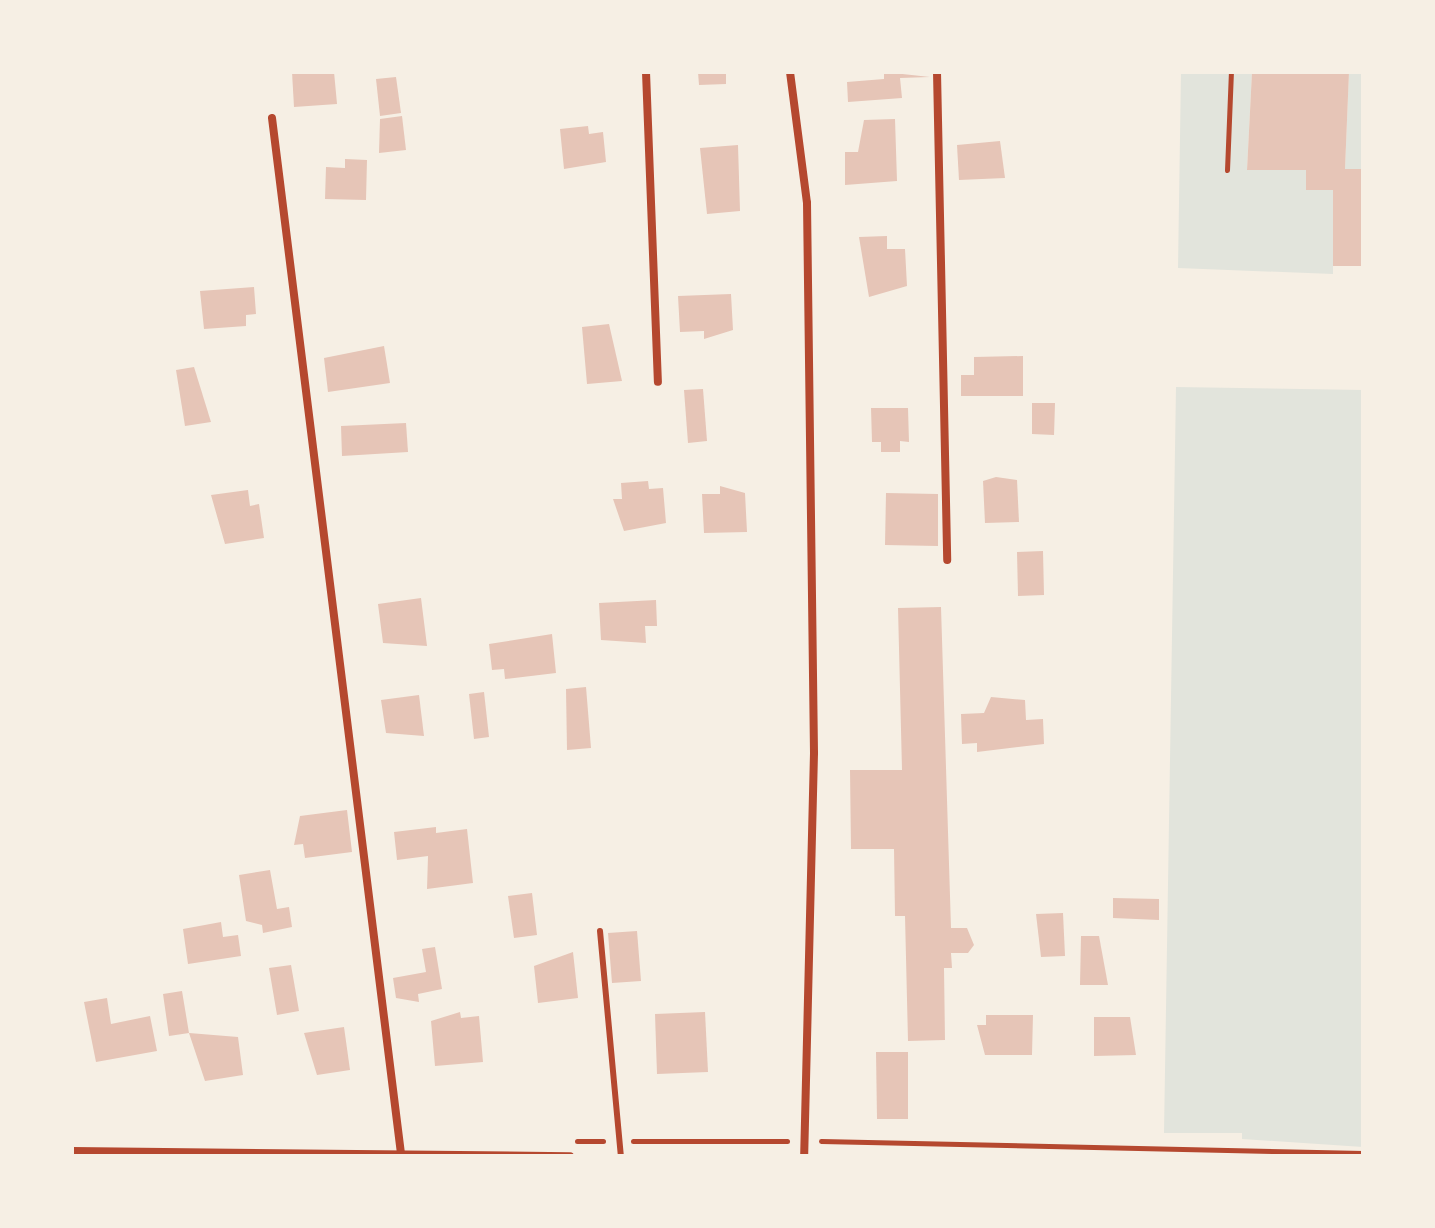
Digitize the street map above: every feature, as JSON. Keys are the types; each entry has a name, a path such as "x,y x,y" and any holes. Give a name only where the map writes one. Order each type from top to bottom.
{"street":[{"path":"646,72 658,382"},
{"path":"790,72 807,203 814,753 804,1156"},
{"path":"937,72 947,560"},
{"path":"272,118 401,1153"},
{"path":"72,1151 570,1156"}],"lane":[{"path":"600,931 621,1156"}],"path":[{"path":"1227,170 1231,72"},
{"path":"962,1142 1363,1153"}],"shaded area":[{"path":"1181,72 1252,72 1247,169 1306,170 1306,190 1333,190 1333,274 1178,268"},
{"path":"1349,72 1363,72 1363,169 1345,169"},
{"path":"1176,387 1363,390 1363,1147 1242,1139 1242,1133 1164,1133"}],"building":[{"path":"292,72 334,72 337,104 294,107"},
{"path":"698,72 726,72 726,84 699,85"},
{"path":"884,72 930,77 900,78 902,98 848,102 847,82 884,79"},
{"path":"1252,72 1349,72 1345,169 1363,169 1363,266 1333,266 1333,190 1306,190 1306,170 1247,170"},
{"path":"396,77 401,113 380,116 376,79"},
{"path":"402,116 406,150 379,153 380,119"},
{"path":"895,119 897,181 845,185 845,152 858,152 864,120"},
{"path":"588,126 589,134 603,132 606,162 564,169 560,129"},
{"path":"1000,141 1005,178 959,180 957,145"},
{"path":"738,145 740,211 707,214 700,148"},
{"path":"345,159 367,160 366,200 325,199 326,167 345,168"},
{"path":"887,236 887,249 905,249 907,286 869,297 859,237"},
{"path":"254,287 256,314 246,315 246,326 204,329 200,291"},
{"path":"731,294 733,330 704,339 704,331 680,332 678,296"},
{"path":"609,324 622,381 587,384 582,327"},
{"path":"384,346 390,383 328,392 324,358"},
{"path":"1023,356 1023,396 961,396 961,375 974,375 974,357"},
{"path":"194,367 211,422 185,426 176,370"},
{"path":"703,389 707,441 688,443 684,390"},
{"path":"1032,403 1055,403 1054,435 1032,434"},
{"path":"871,408 908,408 909,442 900,441 900,452 881,452 881,442 872,442"},
{"path":"406,423 408,452 342,456 341,426"},
{"path":"996,477 1017,480 1019,522 985,523 983,481"},
{"path":"648,481 649,489 663,488 666,523 624,531 613,499 622,499 621,483"},
{"path":"720,486 745,493 747,532 704,533 702,494 720,494"},
{"path":"248,490 250,506 259,504 264,538 225,544 211,495"},
{"path":"886,493 938,494 938,546 885,545"},
{"path":"1043,551 1044,595 1018,596 1017,552"},
{"path":"421,598 427,646 383,643 378,604"},
{"path":"656,600 657,626 645,626 646,643 601,640 599,603"},
{"path":"941,607 951,928 967,928 974,945 968,953 951,953 952,968 944,968 945,1040 908,1041 905,916 895,916 894,849 851,849 850,770 902,770 898,608"},
{"path":"552,634 556,673 505,679 504,669 492,670 489,644"},
{"path":"586,687 591,748 567,750 566,689"},
{"path":"484,692 489,737 474,739 469,694"},
{"path":"419,695 424,736 386,733 381,700"},
{"path":"991,697 1025,700 1026,720 1043,719 1044,744 977,752 977,743 962,744 961,714 984,713"},
{"path":"347,810 352,852 305,858 303,844 294,845 300,816"},
{"path":"436,827 436,833 467,829 473,883 427,889 428,856 397,860 394,832"},
{"path":"270,870 277,909 289,907 292,927 263,933 262,925 246,921 239,875"},
{"path":"532,893 537,935 514,938 508,896"},
{"path":"1113,898 1159,899 1159,920 1113,918"},
{"path":"1063,913 1065,956 1041,957 1036,914"},
{"path":"221,922 223,937 238,935 241,956 188,964 183,929"},
{"path":"637,931 641,981 612,983 608,933"},
{"path":"1081,936 1099,936 1108,985 1080,985"},
{"path":"435,947 442,989 418,994 419,1002 396,998 393,978 426,972 422,949"},
{"path":"573,952 578,998 538,1003 534,966"},
{"path":"291,965 299,1011 277,1015 269,968"},
{"path":"182,991 189,1033 169,1036 163,994"},
{"path":"107,998 111,1024 150,1016 157,1051 96,1062 84,1002"},
{"path":"460,1012 461,1018 479,1016 483,1062 435,1066 431,1021"},
{"path":"705,1012 708,1072 657,1074 655,1014"},
{"path":"986,1015 1033,1015 1032,1055 985,1055 977,1025 986,1025"},
{"path":"1094,1017 1130,1017 1136,1055 1094,1056"},
{"path":"344,1027 350,1070 317,1075 304,1033"},
{"path":"189,1033 238,1037 243,1075 205,1081"},
{"path":"876,1052 908,1052 908,1119 877,1119"}]}
